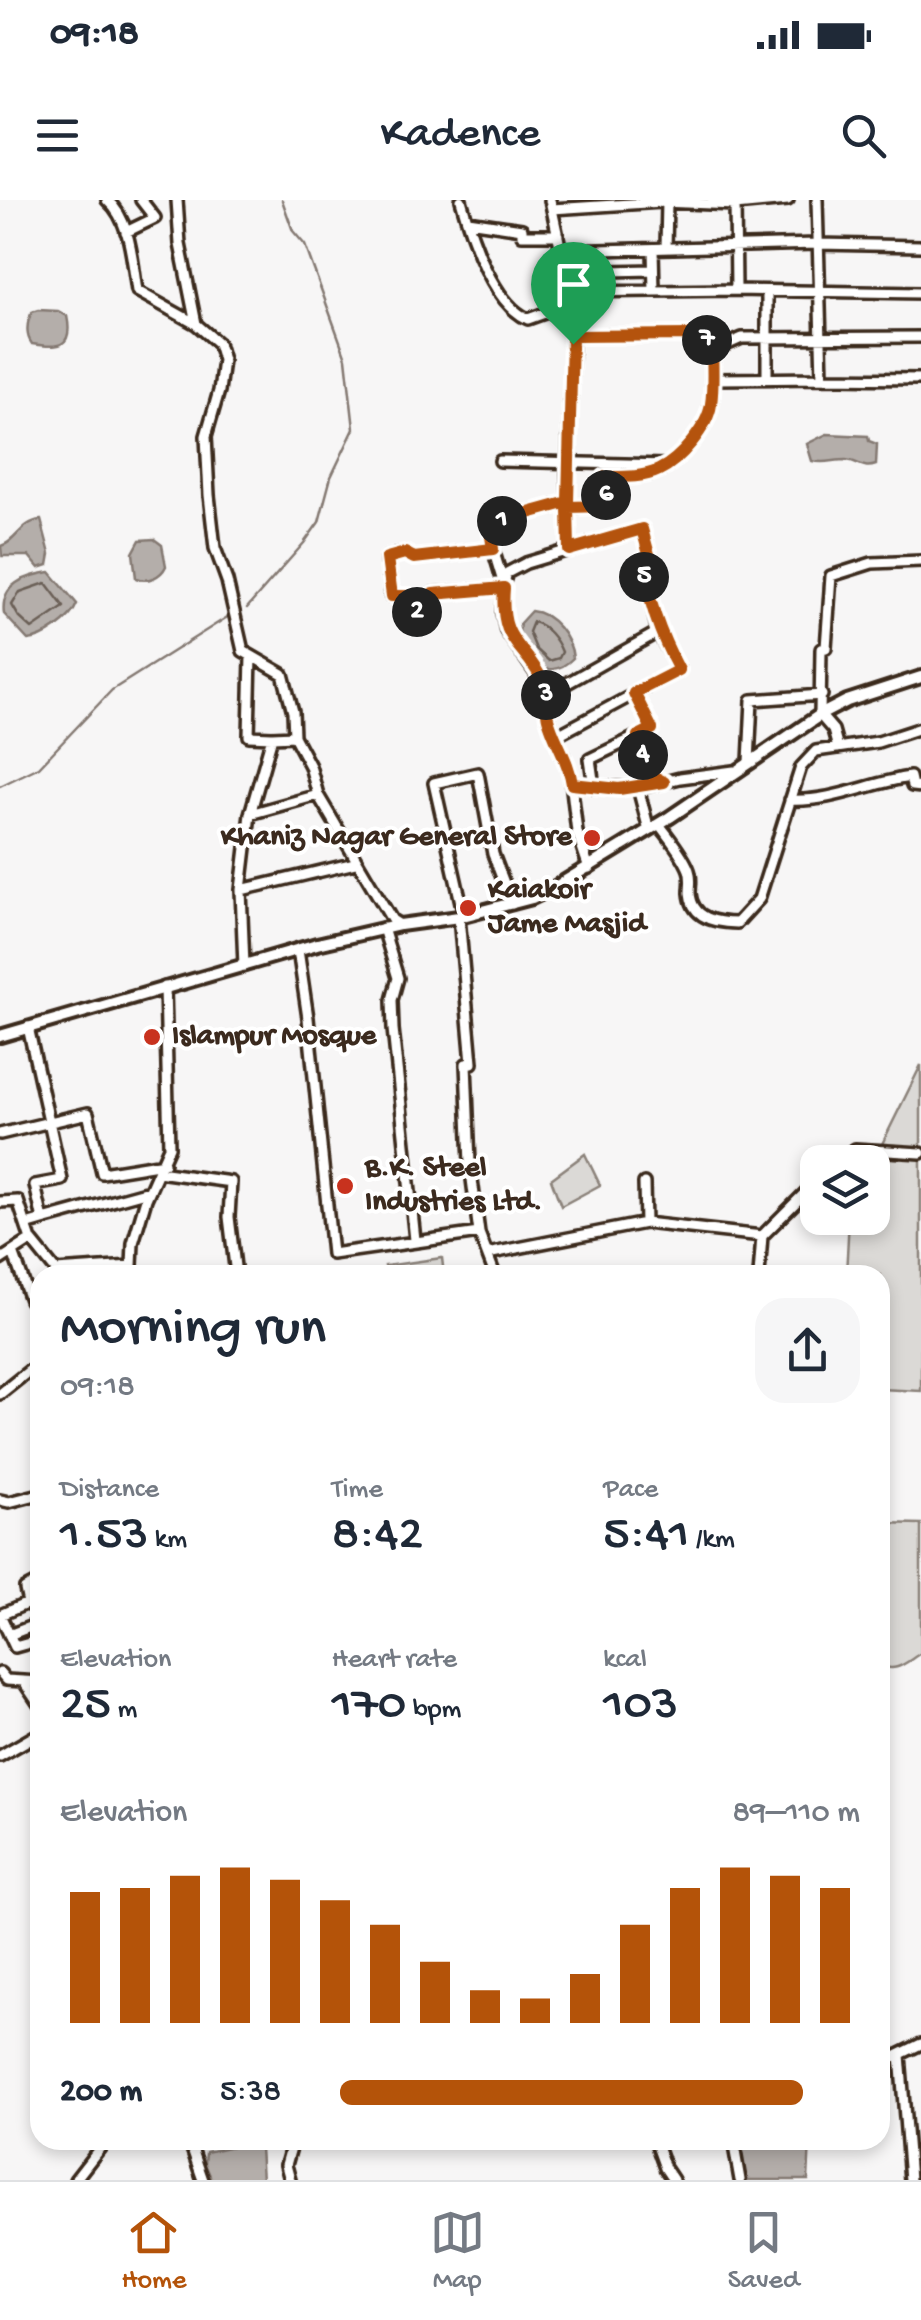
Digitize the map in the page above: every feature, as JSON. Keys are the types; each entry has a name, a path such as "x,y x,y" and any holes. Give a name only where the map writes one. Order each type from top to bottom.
{"street":[{"path":"107,200 118,210 126,232 137,290 196,324 218,343 224,360 206,436 210,495 215,548 228,581 242,651 283,674 293,712 294,736 310,766 318,794 392,920 400,924"},
{"path":"126,232 155,218 140,200"},
{"path":"176,200 180,244 196,324"},
{"path":"461,200 485,266 514,313 528,320 570,298 654,291 921,292"},
{"path":"569,550 572,336 566,272 551,204 788,200"},
{"path":"817,200 822,378"},
{"path":"666,248 667,202"},
{"path":"735,203 736,290"},
{"path":"468,221 522,228 522,234 558,235"},
{"path":"562,251 817,244 921,246"},
{"path":"653,249 654,291"},
{"path":"566,272 654,270"},
{"path":"766,378 767,290"},
{"path":"572,336 692,335 726,345 742,338 766,337 921,337"},
{"path":"504,585 489,524 568,504 606,506 605,477 630,478 666,465 702,427 711,407 712,341"},
{"path":"712,379 921,380"},
{"path":"500,461 666,465"},
{"path":"556,736 679,670 658,632 641,560 650,558 642,529 526,562 508,573 504,585 502,614 506,631 534,669 546,695 548,718 556,736 566,758 577,832 589,868"},
{"path":"493,549 414,558 405,553 387,558 392,596 410,596 412,612 434,611 433,594 504,585"},
{"path":"838,748 832,730 820,715 821,650 826,648 830,576 872,563 921,561"},
{"path":"546,695 658,632"},
{"path":"251,656 249,736 294,736"},
{"path":"0,1036 382,928 512,904 589,868 847,700 921,677"},
{"path":"594,787 590,759 652,729 634,693"},
{"path":"744,766 752,700 822,695"},
{"path":"638,736 645,772 641,787 654,827 692,876 692,903 702,916 738,924 759,899 800,767 816,752 878,742 921,728"},
{"path":"244,966 240,890 250,814 272,737"},
{"path":"572,784 641,787 744,766"},
{"path":"645,772 664,782"},
{"path":"491,1265 479,1233 470,1164 466,1064 472,1063 461,916 434,783 478,773 493,854 512,904"},
{"path":"790,800 819,802 877,782 910,776 912,786 921,787"},
{"path":"250,814 318,794"},
{"path":"240,890 356,862"},
{"path":"382,928 398,978 392,1000 393,1029 415,1240"},
{"path":"298,950 332,1254 479,1233"},
{"path":"133,1265 133,1243 149,1191 169,1147 165,987"},
{"path":"28,1028 62,1180 34,1185 43,1220"},
{"path":"0,1134 88,1113 102,1173 161,1167 232,1182 229,1217 235,1265"},
{"path":"890,1151 921,1153"},
{"path":"644,1183 645,1223"},
{"path":"26,1224 149,1191"},
{"path":"759,1265 762,1236 800,1198"},
{"path":"0,1202 18,1201 31,1240 51,1265"},
{"path":"487,1254 645,1223 762,1236"},
{"path":"0,1260 31,1240"},
{"path":"14,1254 30,1300"},
{"path":"0,1394 30,1370"},
{"path":"0,1500 10,1502 30,1497"},
{"path":"2,1614 28,1603 25,1588 30,1585"},
{"path":"0,1602 15,1647 30,1643"},
{"path":"9,1635 30,1627"},
{"path":"2,1680 30,1682"},
{"path":"24,1682 30,1691"},
{"path":"0,1756 30,1739"},
{"path":"890,2060 921,2044"},
{"path":"900,2055 910,2180"},
{"path":"75,2180 98,2150"},
{"path":"192,2150 203,2180"},
{"path":"290,2150 286,2165 290,2180"},
{"path":"659,2150 674,2180"},
{"path":"736,2150 740,2180"}],"shaded area":[{"path":"921,1065 921,1391 890,1389 890,1265 847,1265 848,1235 890,1235 890,1145 881,1145"},
{"path":"585,1154 600,1185 561,1206 551,1179"},
{"path":"442,1258 443,1265 392,1265"},
{"path":"890,1523 921,1524 921,1653 891,1668"}],"water":[{"path":"58,311 67,316 68,335 62,344 32,344 28,324 32,312"},
{"path":"827,434 868,436 869,441 877,444 876,465 846,460 812,461 807,444"},
{"path":"41,520 50,554 48,565 39,568 29,556 2,556 1,546 28,524"},
{"path":"154,539 162,545 166,566 153,578 136,578 133,553 140,540"},
{"path":"50,572 77,604 56,628 28,640 4,614 6,595 23,579"},
{"path":"531,611 546,616 564,634 573,658 562,666 543,668 527,655 520,623"},
{"path":"260,2150 262,2180 212,2180 205,2164 206,2152"},
{"path":"740,2150 810,2150 808,2180 743,2180"}],"waterway":[{"path":"247,608 319,522 331,477 354,429 346,358 305,245 293,231 282,200"},
{"path":"0,786 39,767 112,690 229,616"}],"place":[{"name":"Khaniz Nagar General Store","path":"592,838"},
{"name":"Kaiakoir Jame Masjid","path":"468,908"},
{"name":"Islampur Mosque","path":"152,1037"},
{"name":"B.K. Steel Industries Ltd.","path":"345,1186"}],"route":[{"path":"692,335 712,341 711,407 702,427 679,454 659,470 630,478 605,477 606,506 568,507 569,550 642,529 650,558 641,560 658,632 679,670 634,693 652,729 638,736 645,772 664,782 644,787 619,789 572,784 566,758 548,718 546,688 506,631 502,614 504,588 433,594 434,611 412,612 410,596 392,596 387,558 405,553 414,558 493,549 489,524 568,502 573,344 572,336 692,335"}]}
